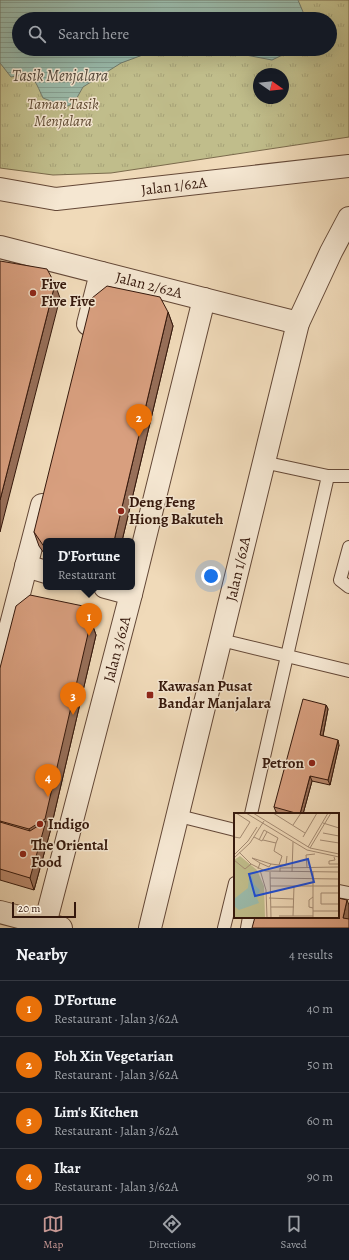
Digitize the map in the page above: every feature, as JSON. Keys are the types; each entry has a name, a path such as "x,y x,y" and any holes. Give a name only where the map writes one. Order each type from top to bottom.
{"street":[{"name":"Jalan 1/62A","path":"0,189 56,199 349,166"},
{"name":"Jalan 1/62A","path":"150,928 179,816 263,462 298,323 331,252 349,218"},
{"name":"Jalan 2/62A","path":"0,247 298,323"},
{"path":"83,342 101,273"},
{"name":"Jalan 3/62A","path":"135,578 204,299"},
{"path":"0,667 7,610 36,569 46,489"},
{"path":"116,590 131,594"},
{"name":"Jalan 3/62A","path":"50,927 132,590"},
{"path":"0,912 50,927"}],"lane":[{"path":"263,462 328,476 349,476"},
{"path":"251,813 328,476"},
{"path":"349,547 340,580 349,587"},
{"path":"221,640 349,671"},
{"path":"179,816 234,830"},
{"path":"224,928 234,887"},
{"path":"339,891 349,893"},
{"path":"247,928 250,918"}],"green space":[{"name":"Taman Tasik Menjalara","path":"0,0 349,0 349,137 111,173 53,175 0,168"}],"water":[{"name":"Tasik Menjalara","path":"0,0 298,0 303,12 12,12 12,56 140,56 121,63 83,87 74,103 66,107 43,98 35,82 29,76 11,77 0,63"},
{"path":"251,56 280,56 272,60"}],"building":[{"path":"0,261 47,269 55,284 0,500"},
{"path":"107,286 160,297 168,312 115,538 43,538 43,545 34,532 92,298"},
{"path":"30,595 83,606 91,621 45,819 29,829 0,821 0,668 16,606"},
{"name":"Petron","path":"303,699 326,705 320,735 338,740 328,780 310,776 300,813 274,807"},
{"path":"46,821 30,878 0,869 0,822 30,831"},
{"path":"339,898 347,900 343,918 349,919 349,928 252,928 255,918 339,918"}],"place":[{"name":"Five Five Five","path":"33,293"},
{"name":"Foh Xin Vegetarian","path":"139,437"},
{"name":"Deng Feng Hiong Bakuteh","path":"121,511"},
{"name":"D'Fortune","path":"89,636"},
{"name":"Kawasan Pusat Bandar Manjalara","path":"150,695"},
{"name":"Lim's Kitchen","path":"73,715"},
{"name":"Petron","path":"312,763"},
{"name":"Ikar","path":"48,797"},
{"name":"Indigo","path":"40,824"},
{"name":"The Oriental Food","path":"23,854"}]}
